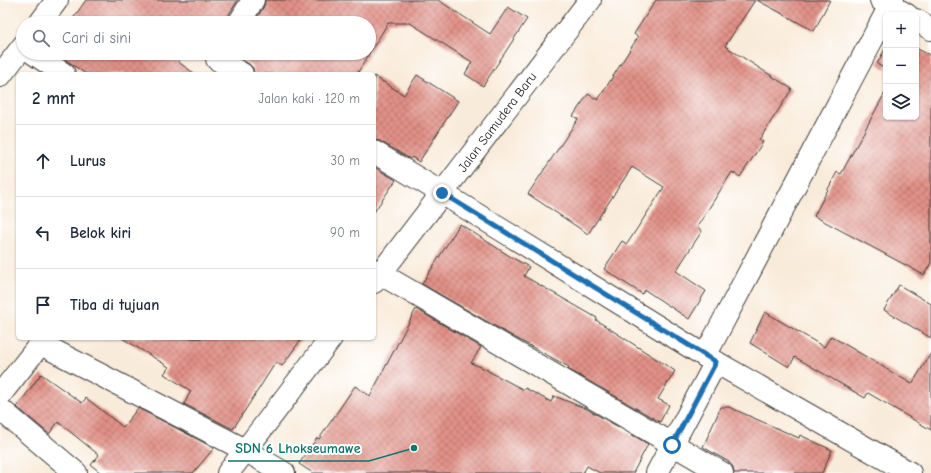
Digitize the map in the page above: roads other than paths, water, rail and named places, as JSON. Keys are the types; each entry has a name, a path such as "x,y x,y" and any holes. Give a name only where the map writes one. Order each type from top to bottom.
{"street":[{"path":"45,16 57,0"},
{"path":"243,16 253,0"},
{"name":"Jalan Samudera Baru","path":"376,275 442,193 590,0"},
{"path":"657,473 672,445 710,359 892,5"},
{"path":"919,22 931,29"},
{"path":"0,76 16,55"},
{"path":"43,60 61,72"},
{"path":"216,62 238,72"},
{"path":"376,153 710,359 910,473"},
{"path":"376,275 722,473"},
{"path":"228,473 329,340"},
{"path":"0,395 43,341 245,450 284,473"},
{"path":"0,409 76,473"}],"place":[{"name":"SDN 6 Lhokseumawe","path":"414,448"}]}
